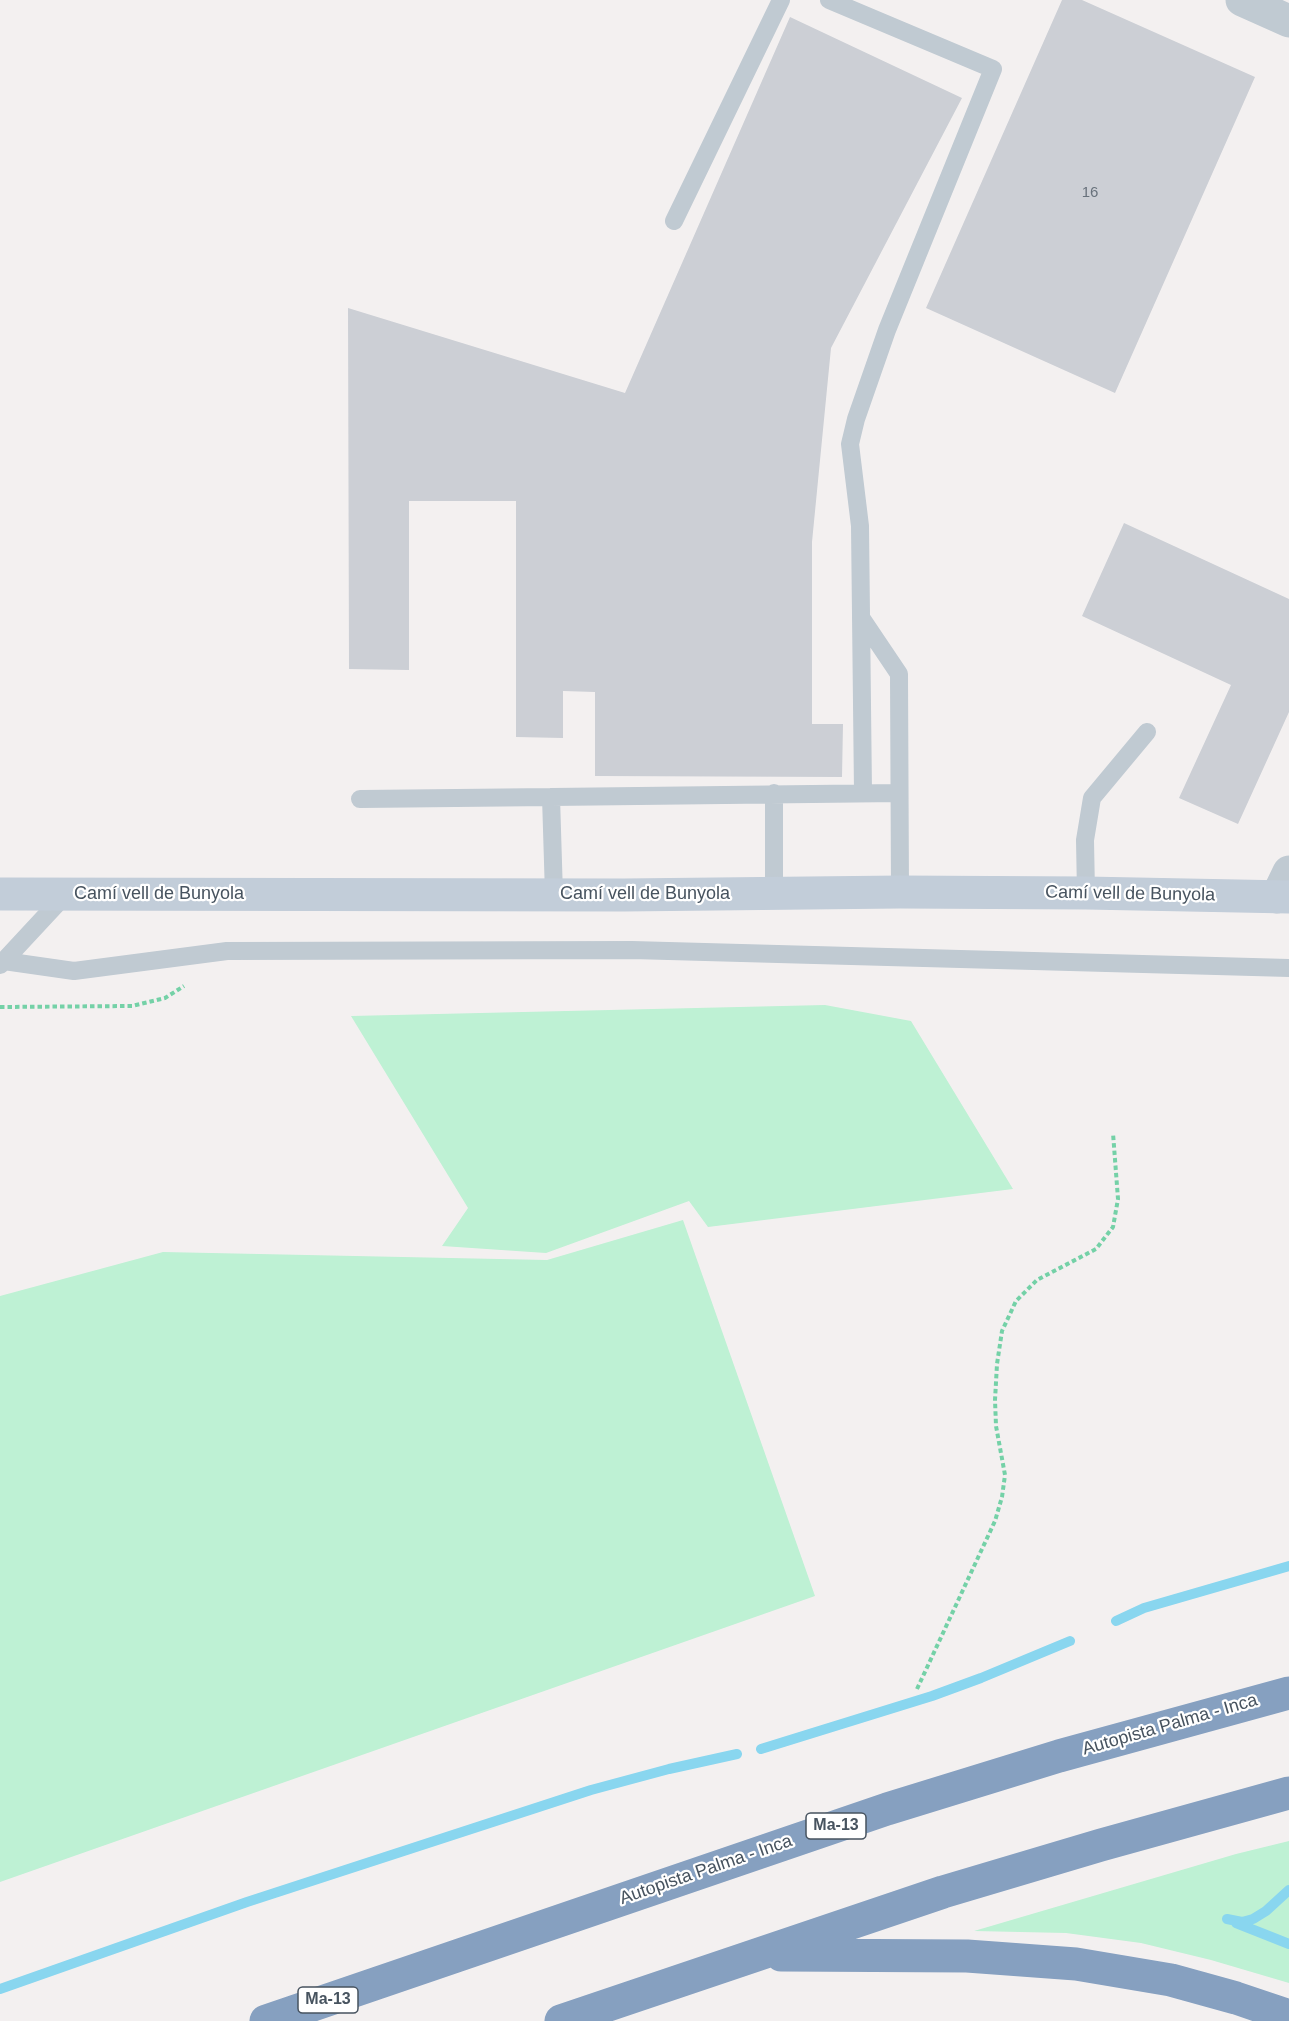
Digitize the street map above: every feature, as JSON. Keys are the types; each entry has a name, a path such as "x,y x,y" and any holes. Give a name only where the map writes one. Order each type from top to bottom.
{"highway":[{"name":"Autopista Palma - Inca","path":"266,2021 887,1809 1071,1753 1289,1693"},
{"path":"561,2021 954,1889 1101,1845 1289,1793"},
{"path":"755,1955 967,1956 1076,1964 1171,1980 1289,2016"}],"main road":[{"name":"Camí vell de Bunyola","path":"0,894 1086,893 1285,889"}],"street":[{"path":"1242,0 1289,21"}],"lane":[{"path":"674,221 781,0"},
{"path":"830,0 993,69 887,330 850,444 860,526 863,793"},
{"path":"862,619 899,674 900,892"},
{"path":"1086,893 1085,840 1092,798 1147,732"},
{"path":"774,793 774,893"},
{"path":"360,799 899,793"},
{"path":"551,797 554,895"},
{"path":"2,963 66,894"},
{"path":"2,963 74,971 227,951 632,950 1289,968"}],"path":[{"path":"917,1689 995,1521 1002,1497 1005,1475 996,1426 995,1400 1002,1331 1016,1301 1037,1280 1096,1249 1113,1227 1118,1199 1113,1133"}],"green space":[{"path":"825,1005 911,1021 1013,1189 708,1227 689,1201 546,1253 442,1246 468,1208 351,1016"},
{"path":"683,1220 815,1596 0,1882 0,1296 163,1252 547,1260"},
{"path":"1289,1841 1289,1983 1211,1960 1141,1943 1066,1933 974,1931 1236,1854"}],"building":[{"path":"1062,0 1082,0 1255,77 1115,393 926,308"},
{"path":"790,17 962,98 831,348 812,542 812,724 843,724 842,777 595,776 595,692 563,691 563,738 516,737 516,501 409,501 409,670 349,669 348,308 625,393"},
{"path":"1124,523 1289,599 1289,712 1238,824 1179,798 1231,685 1082,616"}],"waterway":[{"path":"1116,1621 1144,1608 1289,1566"},
{"path":"761,1749 932,1696 1070,1641"},
{"path":"0,1989 247,1902 591,1790 737,1754"},
{"path":"1227,1919 1242,1922 1253,1919 1266,1911 1289,1890"},
{"path":"1236,1923 1289,1944"}]}
